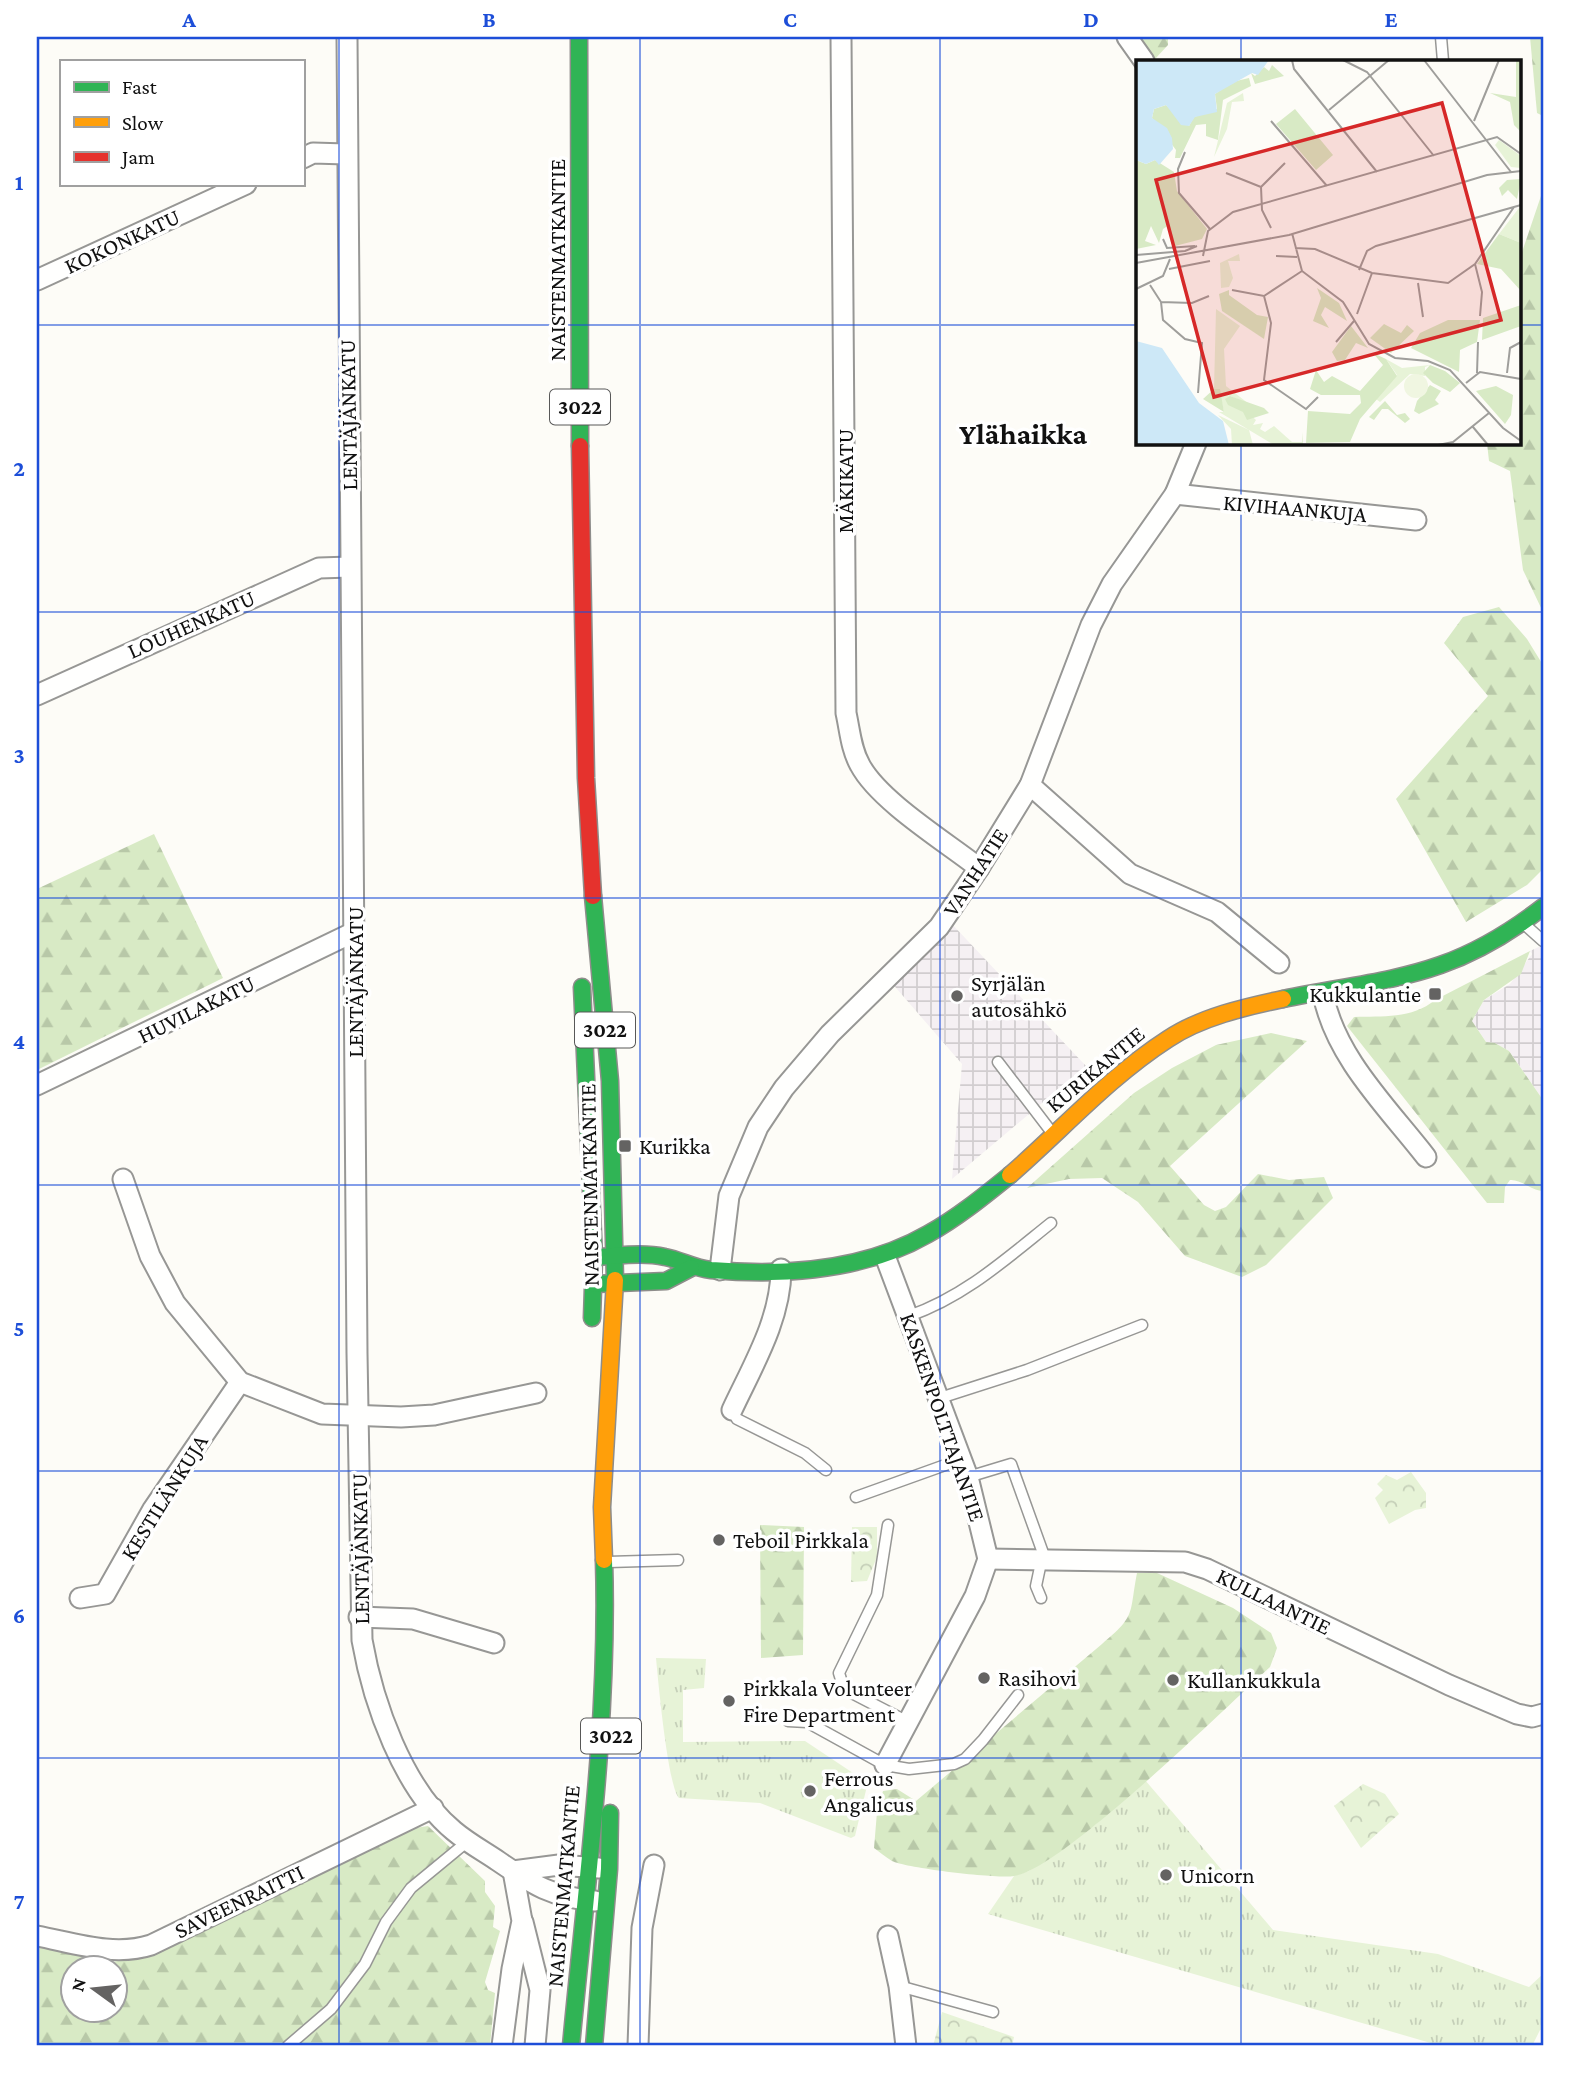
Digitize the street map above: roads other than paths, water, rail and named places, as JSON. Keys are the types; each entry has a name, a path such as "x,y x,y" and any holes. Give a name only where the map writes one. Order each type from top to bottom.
{"main road":[{"name":"NAISTENMATKANTIE","path":"579,37 580,447 586,778 595,936 611,1107 616,1256 603,1507 605,1603 612,1701 609,1869 594,2046"},
{"name":"NAISTENMATKANTIE","path":"581,948 581,855 586,778"},
{"name":"KURIKANTIE","path":"594,1257 670,1258 691,1268 781,1269 836,1266 886,1256 933,1233 973,1204 1169,1038 1206,1020 1246,1007 1323,995 1429,971 1504,936 1543,907"},
{"name":"NAISTENMATKANTIE","path":"582,974 594,1257 592,1337"},
{"name":"KURIKANTIE","path":"594,1284 666,1281 691,1268"},
{"name":"NAISTENMATKANTIE","path":"591,1405 592,1450 603,1507"},
{"name":"NAISTENMATKANTIE","path":"571,2046 596,1775 605,1603"}],"street":[{"name":"LENTÄJÄNKATU","path":"347,37 359,1617 367,1670 384,1721 410,1774 433,1808 453,1831 544,1891 606,1902"},
{"name":"MÄKIKATU","path":"841,37 848,724 853,749 868,777 895,802 979,868"},
{"path":"1127,37 1143,60"},
{"path":"304,158 313,153 346,154"},
{"name":"KOKONKATU","path":"37,280 242,186"},
{"name":"VANHATIE","path":"720,1269 729,1196 758,1127 784,1088 830,1034 939,927 979,868 1030,785 1091,625 1112,584 1175,494 1196,444"},
{"name":"KIVIHAANKUJA","path":"1175,494 1192,499 1416,520"},
{"name":"LOUHENKATU","path":"37,695 319,568 350,567"},
{"path":"1030,785 1130,874 1217,912 1279,962"},
{"name":"HUVILAKATU","path":"37,1085 355,932"},
{"path":"1323,995 1327,1016 1345,1052 1426,1157"},
{"path":"123,1179 150,1256 169,1292 240,1382 322,1414 434,1415 536,1393"},
{"name":"KASKENPOLTTAJANTIE","path":"886,1256 965,1468 988,1559"},
{"path":"733,1410 774,1319 781,1289 781,1269"},
{"name":"KESTILÄNKUJA","path":"80,1598 105,1594 152,1509 240,1382"},
{"path":"885,1765 975,1596 988,1559"},
{"name":"KULLAANTIE","path":"988,1559 1185,1562 1207,1569 1449,1685 1517,1714 1532,1717 1543,1714"},
{"path":"359,1617 413,1619 494,1643"},
{"name":"SAVEENRAITTI","path":"37,1936 109,1950 135,1950 151,1945 433,1808"},
{"path":"535,2046 540,1990 536,1965 522,1921 513,1871 559,1865 609,1869"},
{"path":"638,2046 642,1928 653,1865"},
{"path":"502,2046 512,1969 522,1921"},
{"path":"888,1936 900,1986 906,2046"}],"lane":[{"path":"1441,37 1443,60"},
{"path":"1523,923 1543,942"},
{"path":"998,1062 1054,1134"},
{"path":"909,1316 945,1303 966,1290 1051,1223"},
{"path":"940,1398 1027,1370 1142,1325"},
{"path":"733,1410 737,1419 805,1453 827,1470"},
{"path":"856,1497 965,1468 1011,1464 1043,1553 1036,1586 1041,1598"},
{"path":"888,1525 877,1595 839,1673 844,1689 908,1722"},
{"path":"604,1562 678,1560"},
{"path":"788,1721 807,1722 885,1765 909,1769 965,1759 1018,1695"},
{"path":"289,2046 331,2009 365,1964 386,1922 411,1888 468,1841"},
{"path":"900,1986 993,2012"}],"place":[{"name":"Kukkulantie","path":"1435,994"},
{"name":"Syrjälän autosähkö","path":"957,996"},
{"name":"Kurikka","path":"625,1146"},
{"name":"Teboil Pirkkala","path":"719,1540"},
{"name":"Rasihovi","path":"984,1678"},
{"name":"Kullankukkula","path":"1173,1680"},
{"name":"Pirkkala Volunteer Fire Department","path":"729,1701"},
{"name":"Ferrous Angalicus","path":"810,1791"},
{"name":"Unicorn","path":"1166,1875"}],"district":[{"name":"Ylähaikka","path":"1023,433"}]}
